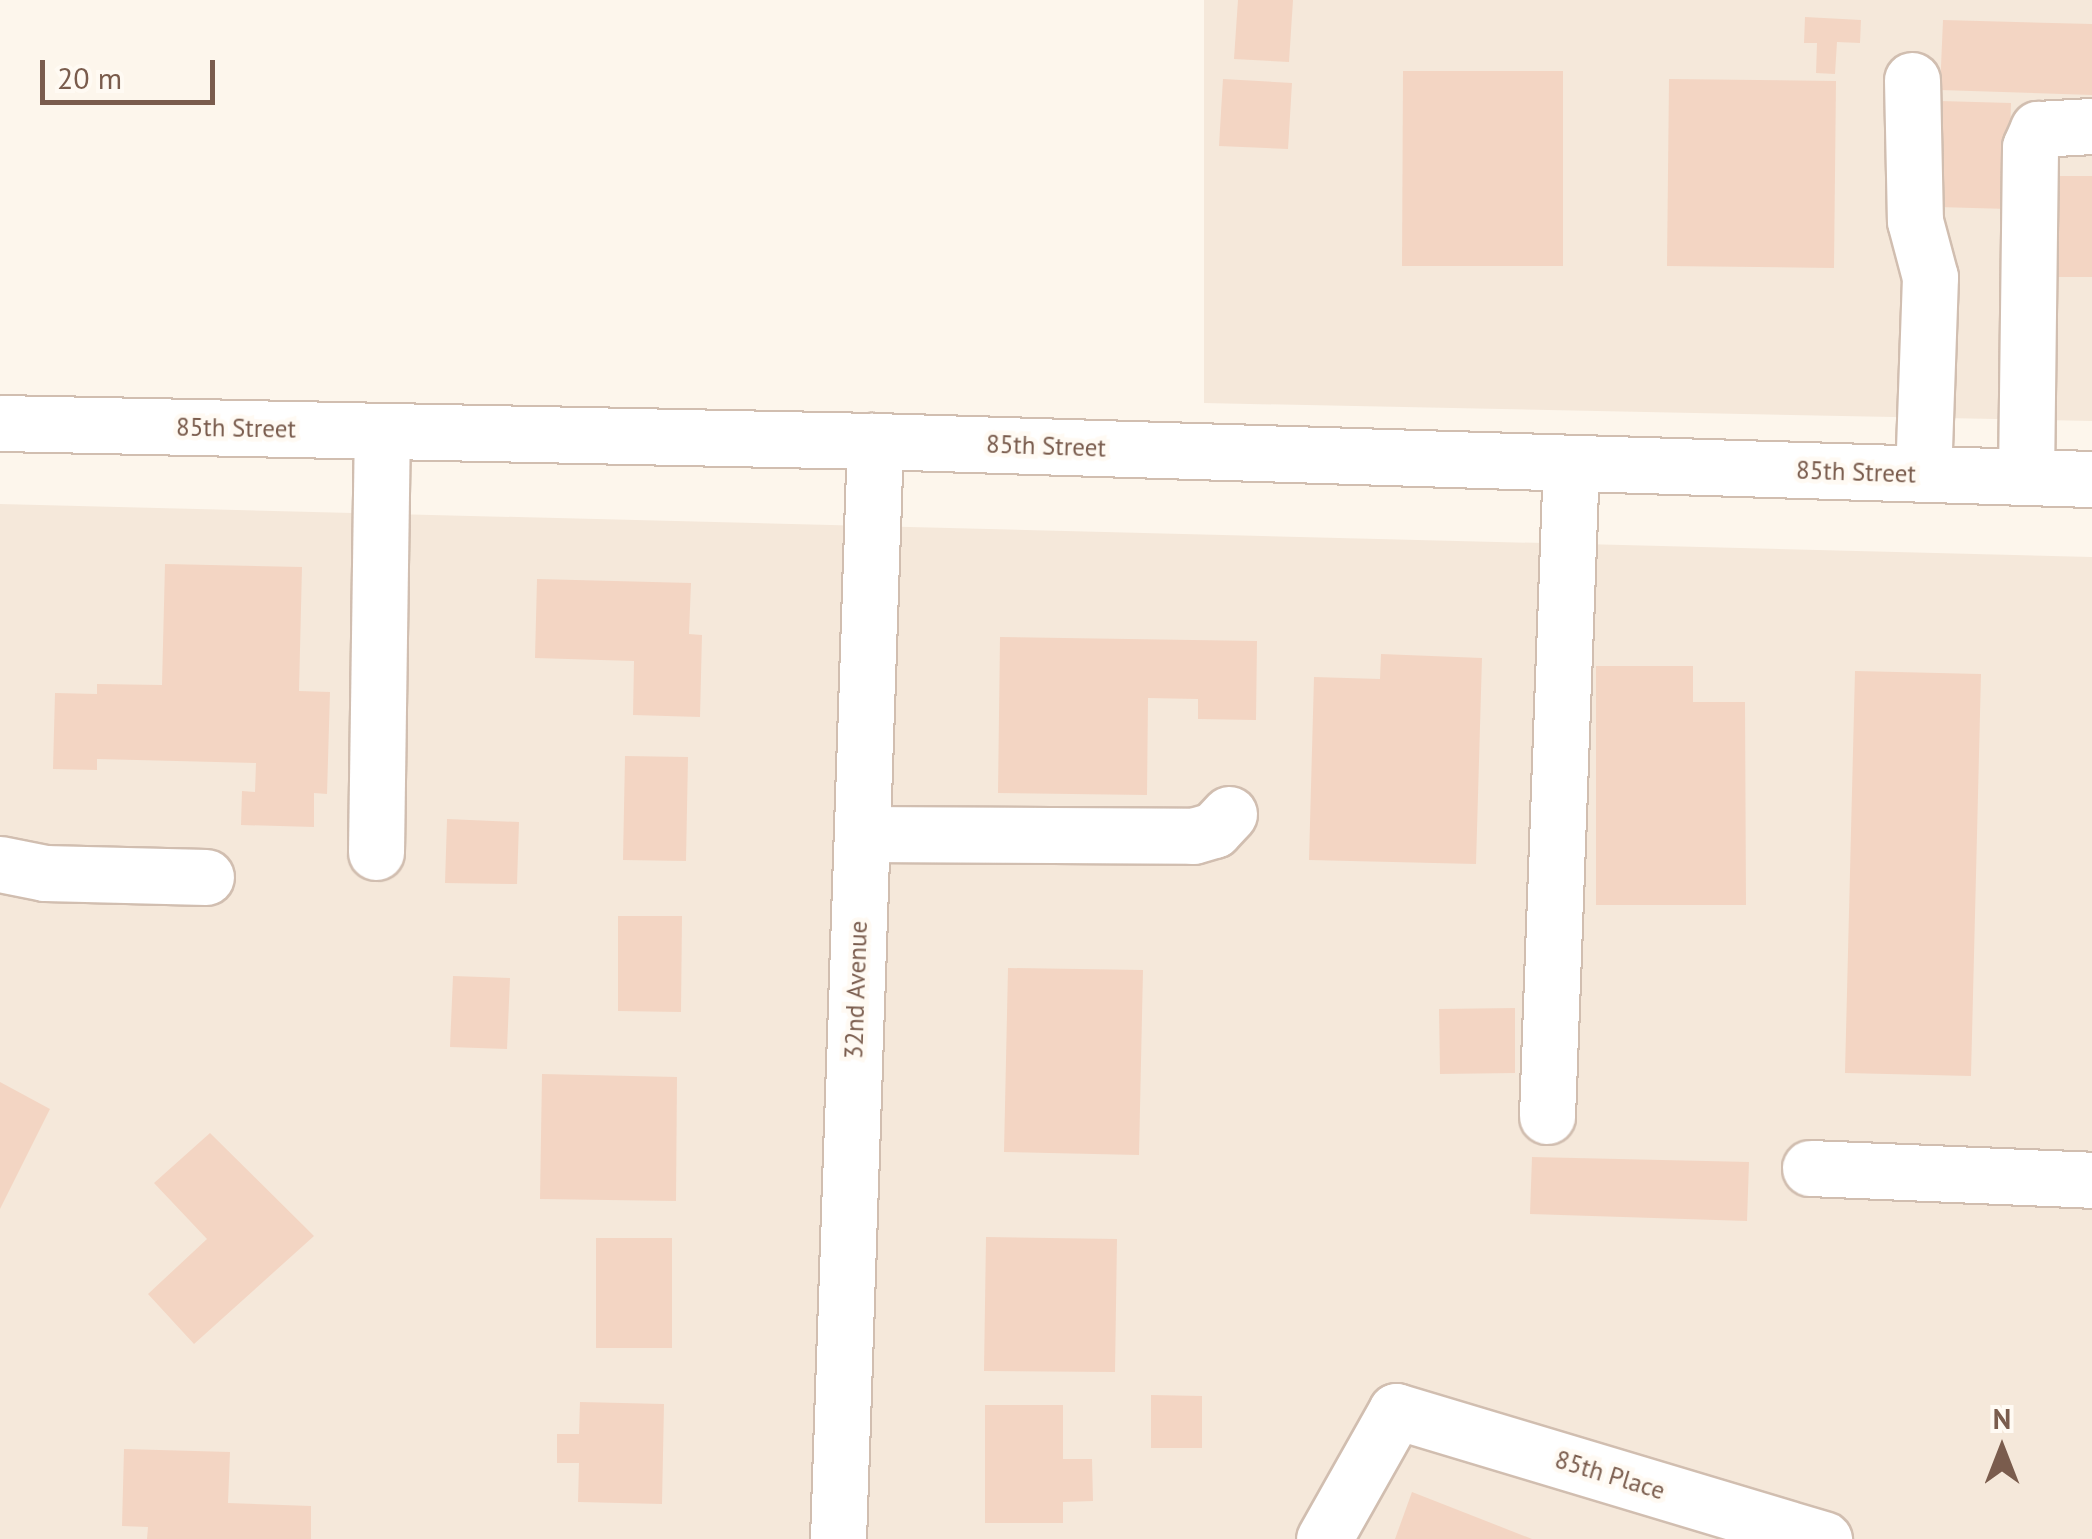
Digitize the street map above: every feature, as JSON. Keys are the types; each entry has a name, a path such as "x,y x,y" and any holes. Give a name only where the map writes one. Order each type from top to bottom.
{"street":[{"path":"1912,80 1915,221 1930,277 1923,474"},
{"path":"2026,478 2030,148 2038,129 2092,126"},
{"name":"85th Street","path":"0,423 875,441 2092,479"},
{"path":"376,852 382,431"},
{"name":"32nd Avenue","path":"838,1539 875,441"},
{"path":"1547,1116 1571,463"},
{"path":"862,834 1193,836 1214,830 1229,814"},
{"path":"0,864 44,873 206,877"},
{"path":"1810,1168 2092,1180"},
{"name":"85th Place","path":"1324,1539 1396,1411 1824,1539"}],"shaded area":[{"path":"1204,0 2092,0 2092,421 1204,403"},
{"path":"0,504 2092,557 2092,1539 0,1539"}],"building":[{"path":"1238,0 1293,0 1289,62 1234,59"},
{"path":"1805,17 1861,20 1860,43 1837,42 1835,74 1816,73 1817,43 1804,43"},
{"path":"1943,20 2092,24 2092,95 1940,90"},
{"path":"1403,71 1563,71 1563,266 1402,266"},
{"path":"1223,79 1292,83 1288,149 1219,146"},
{"path":"1669,79 1836,81 1834,268 1667,266"},
{"path":"1940,101 2011,103 2008,209 1938,207"},
{"path":"2035,176 2092,176 2092,277 2034,277"},
{"path":"165,564 302,567 299,691 330,692 327,794 314,793 314,827 241,825 242,791 255,792 256,763 97,759 97,770 53,769 55,693 97,694 97,684 162,685"},
{"path":"537,579 691,583 689,634 702,635 700,717 633,715 634,661 535,658"},
{"path":"1000,637 1257,641 1256,720 1198,719 1198,699 1148,698 1147,795 998,793"},
{"path":"1381,654 1482,658 1476,864 1309,860 1314,677 1380,679"},
{"path":"1596,666 1693,666 1693,702 1745,702 1746,905 1596,905"},
{"path":"1855,671 1981,674 1971,1076 1845,1073"},
{"path":"625,756 688,757 686,861 623,860"},
{"path":"447,819 519,822 517,884 445,883"},
{"path":"618,916 682,916 681,1012 618,1011"},
{"path":"1008,968 1143,970 1139,1155 1004,1152"},
{"path":"453,976 510,978 507,1049 450,1047"},
{"path":"1515,1008 1515,1073 1440,1074 1439,1009"},
{"path":"542,1074 677,1077 676,1201 540,1199"},
{"path":"0,1082 50,1109 0,1209"},
{"path":"210,1133 314,1236 194,1344 148,1294 207,1239 154,1183"},
{"path":"1532,1157 1749,1162 1747,1221 1530,1214"},
{"path":"986,1237 1117,1239 1115,1372 984,1371"},
{"path":"596,1238 672,1238 672,1348 596,1348"},
{"path":"1151,1395 1202,1396 1202,1448 1151,1448"},
{"path":"580,1402 664,1404 662,1504 578,1502 579,1463 557,1463 557,1434 579,1434"},
{"path":"985,1405 1063,1405 1063,1459 1092,1459 1093,1501 1063,1502 1063,1523 985,1523"},
{"path":"124,1449 230,1452 228,1503 311,1506 311,1539 147,1539 148,1527 122,1526"},
{"path":"1412,1492 1532,1539 1395,1539"}]}
